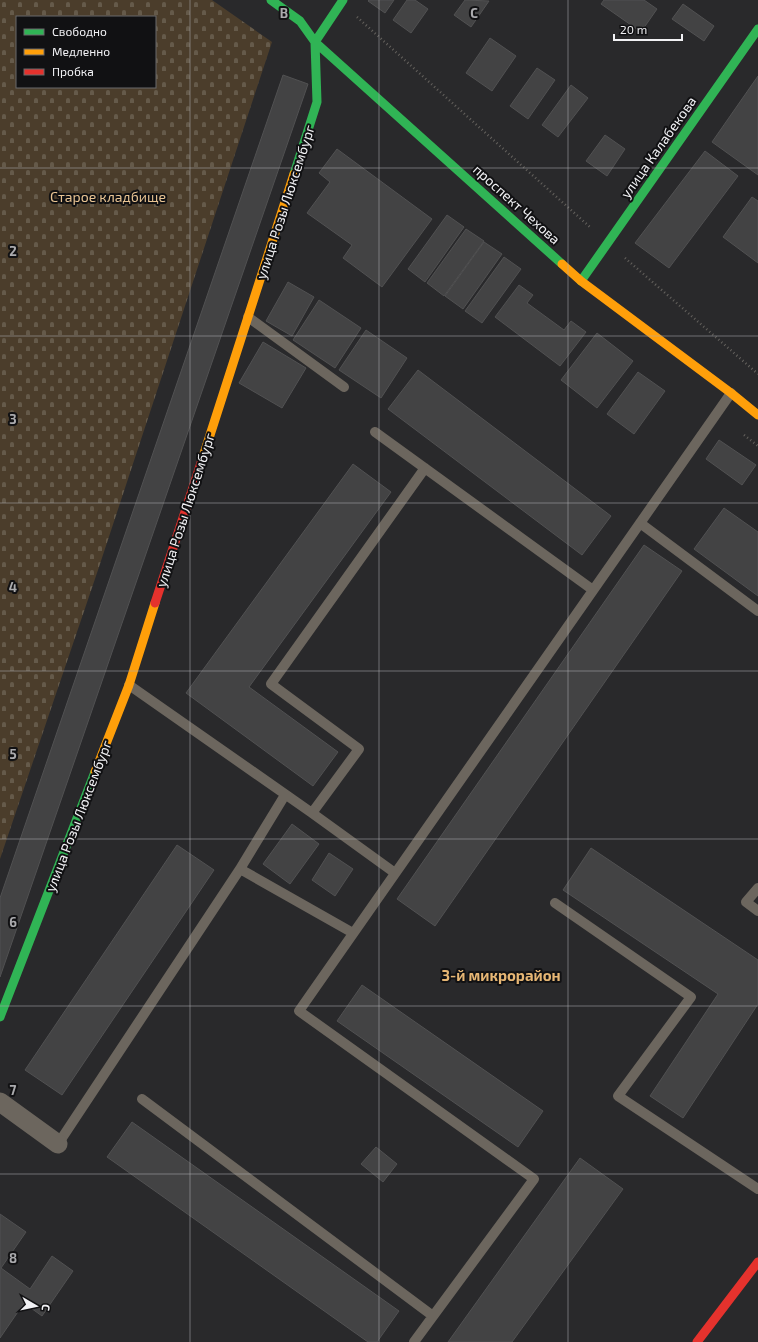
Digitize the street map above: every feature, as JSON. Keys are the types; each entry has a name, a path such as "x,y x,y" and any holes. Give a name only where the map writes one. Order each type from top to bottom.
{"street":[{"name":"проспект Чехова","path":"270,0 300,21 315,42 581,281 731,393 758,415"},
{"path":"315,42 342,1"},
{"name":"улица Калабекова","path":"581,281 758,29"},
{"name":"улица Розы Люксембург","path":"0,1017 129,685 248,317 317,102 315,42"},
{"path":"0,1102 58,1144"},
{"path":"697,1342 758,1262"}],"lane":[{"path":"248,317 344,387"},
{"path":"414,1342 534,1179 299,1011 731,393"},
{"path":"375,432 593,590"},
{"path":"312,813 359,749 271,684 425,468"},
{"path":"640,523 758,611"},
{"path":"129,685 395,873"},
{"path":"58,1144 240,869 286,795"},
{"path":"240,869 354,933"},
{"path":"758,888 746,902 758,911"},
{"path":"555,903 691,997 618,1096 758,1190"},
{"path":"142,1100 433,1316"}],"path":[{"path":"342,1 607,243 758,374"}],"green space":[{"name":"Старое кладбище","path":"0,0 212,0 272,42 98,570 0,859"}],"building":[{"path":"394,0 385,13 368,1"},
{"path":"407,0 415,0 428,9 411,33 393,20"},
{"path":"465,0 489,1 471,27 454,15"},
{"path":"604,0 644,0 657,9 641,32 601,4"},
{"path":"683,4 714,26 704,41 672,19"},
{"path":"490,38 516,56 492,91 466,73"},
{"path":"537,68 555,80 528,119 510,106"},
{"path":"283,75 308,84 0,977 0,898"},
{"path":"758,76 758,175 712,142"},
{"path":"571,85 588,98 558,137 542,125"},
{"path":"605,135 625,149 607,176 586,161"},
{"path":"337,149 432,219 382,287 343,258 352,245 307,213 330,182 319,173"},
{"path":"705,151 738,176 669,268 635,243"},
{"path":"752,197 758,201 758,263 723,237"},
{"path":"447,215 464,227 425,282 408,269"},
{"path":"466,229 484,241 444,296 427,283"},
{"path":"484,242 502,254 463,309 445,296"},
{"path":"504,257 521,269 482,323 465,311"},
{"path":"288,282 314,297 292,336 266,321"},
{"path":"519,285 533,295 527,303 564,330 571,321 586,332 560,366 495,317"},
{"path":"319,300 361,328 335,368 293,340"},
{"path":"366,330 407,358 381,398 339,370"},
{"path":"597,333 633,361 597,408 561,380"},
{"path":"263,342 306,368 282,408 239,383"},
{"path":"418,370 611,516 582,555 388,409"},
{"path":"638,372 665,391 634,434 607,414"},
{"path":"719,440 756,465 742,485 706,459"},
{"path":"353,464 391,492 249,687 338,752 313,786 186,693"},
{"path":"724,508 758,532 758,596 694,549"},
{"path":"644,545 682,571 435,926 397,899"},
{"path":"292,824 319,844 290,884 263,864"},
{"path":"177,845 214,870 62,1095 25,1070"},
{"path":"591,848 758,960 758,1004 683,1118 650,1096 718,994 563,890"},
{"path":"329,853 353,869 335,896 312,880"},
{"path":"362,985 543,1111 518,1147 337,1021"},
{"path":"132,1122 399,1311 377,1342 368,1342 107,1157"},
{"path":"376,1147 397,1164 383,1182 361,1164"},
{"path":"580,1158 623,1189 512,1342 448,1342"},
{"path":"0,1214 26,1232 1,1268 30,1289 52,1256 73,1271 42,1316 24,1303 0,1338"}],"traffic: fast":[{"path":"271,0 300,21 315,42 562,264"},
{"path":"294,174 317,102 315,42 343,0"},
{"path":"581,281 758,29"},
{"path":"0,1017 95,772"}],"traffic: slow":[{"path":"202,460 294,174"},
{"path":"562,264 581,281 731,393 758,415"},
{"path":"95,772 129,685 155,603"}],"traffic: jam":[{"path":"155,603 202,460"},
{"path":"697,1342 758,1262"}],"district":[{"name":"3-й микрорайон","path":"501,975"}]}
